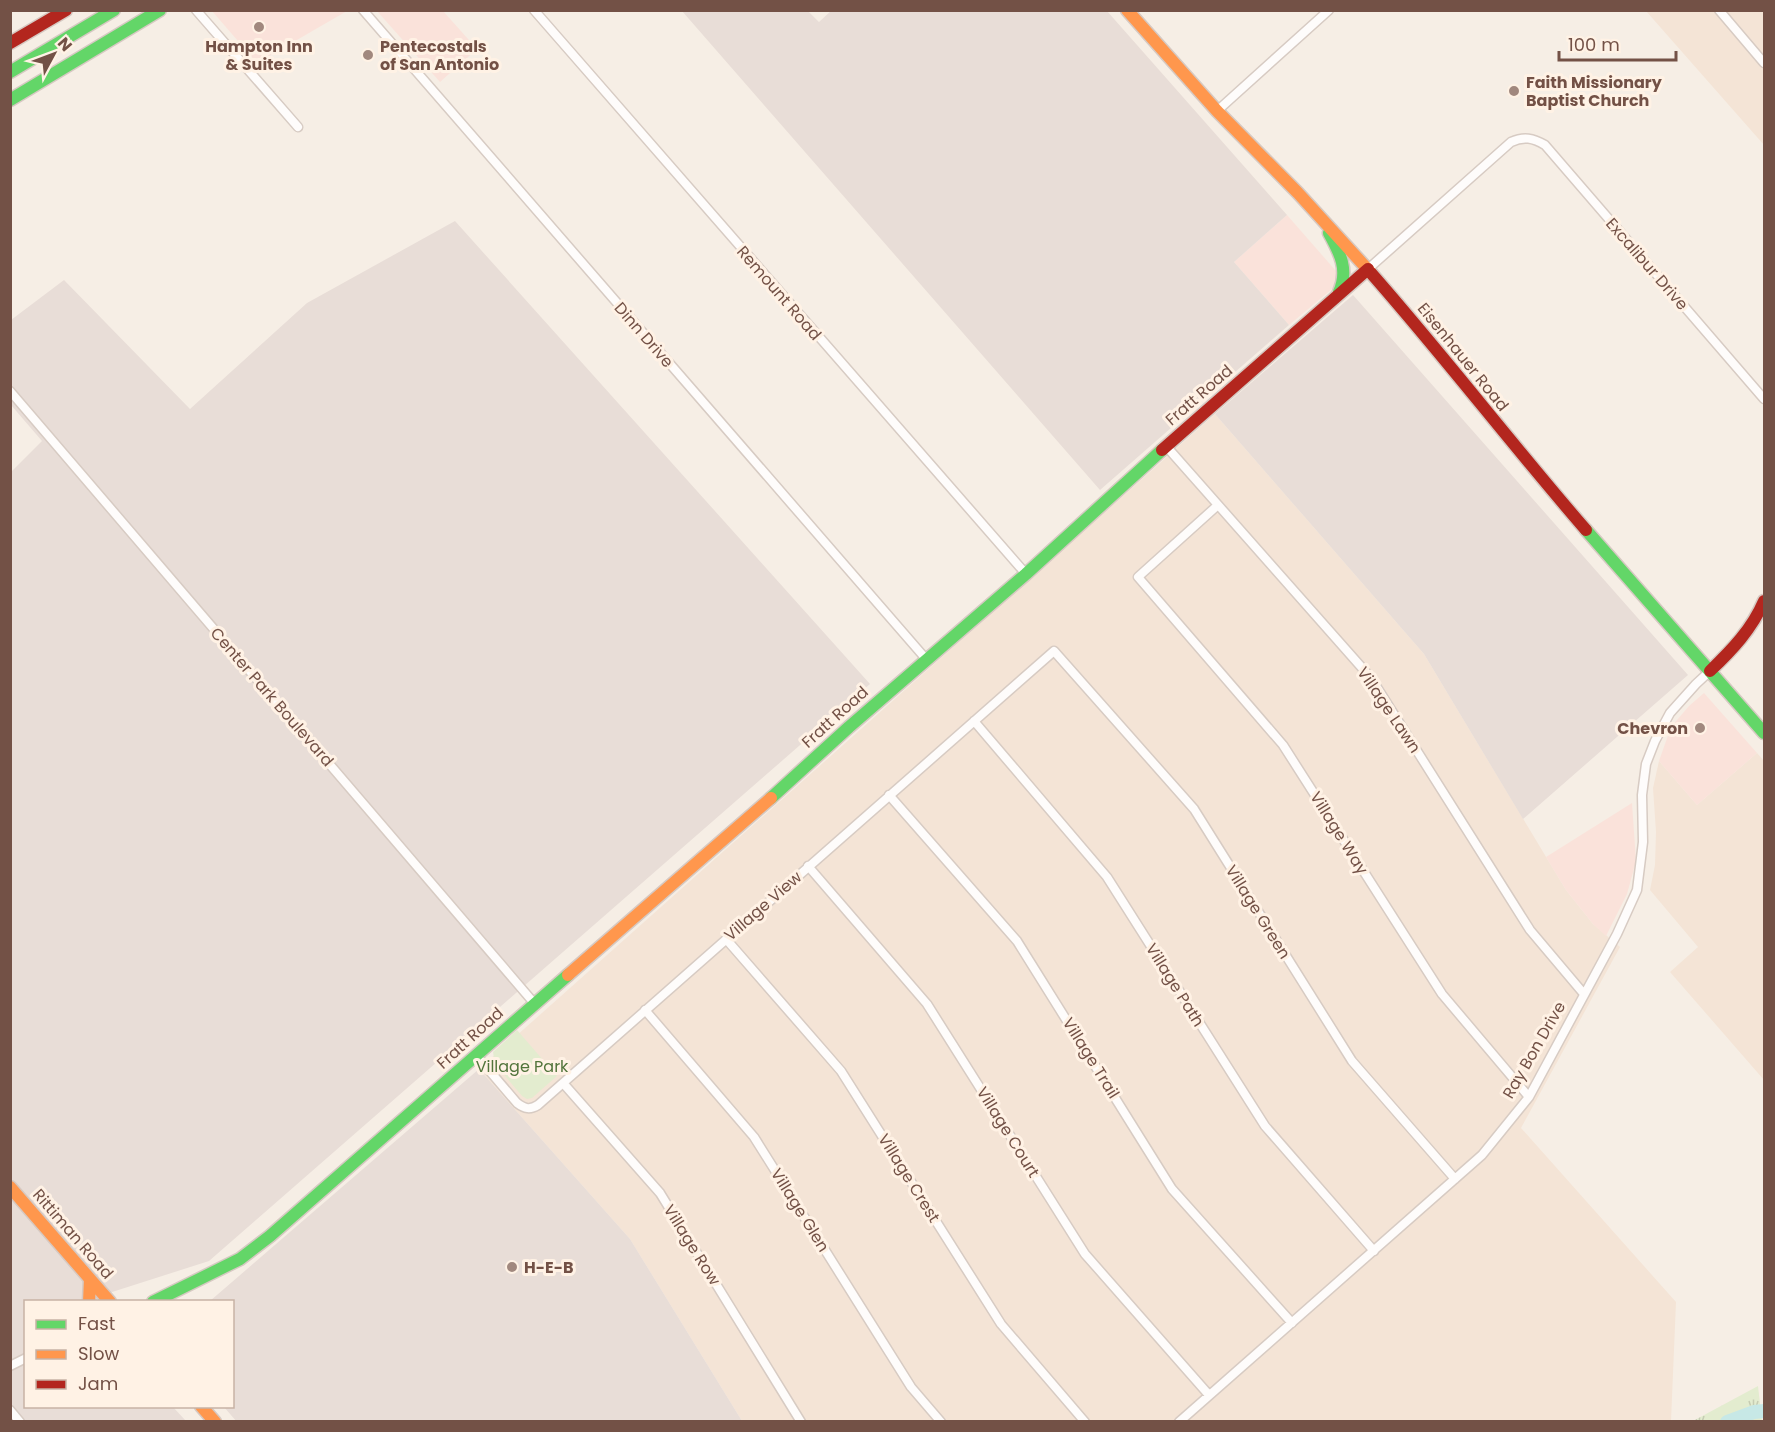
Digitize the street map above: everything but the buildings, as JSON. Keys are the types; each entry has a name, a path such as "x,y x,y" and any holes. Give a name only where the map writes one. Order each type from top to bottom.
{"main road":[{"path":"10,43 66,10"},
{"path":"10,72 114,10"},
{"path":"10,100 160,10"},
{"name":"Eisenhauer Road","path":"1127,10 1217,111 1368,268 1548,486 1764,733"},
{"path":"1313,210 1343,262 1344,280 1337,296"},
{"name":"Fratt Road","path":"157,1300 240,1259 270,1236 926,659 1026,574 1166,446 1368,268"},
{"name":"Ray Bon Drive","path":"1710,671 1748,633 1764,600"},
{"name":"Rittiman Road","path":"10,1187 108,1300"},
{"path":"89,1300 90,1279"},
{"path":"172,1300 198,1281"},
{"path":"202,1408 214,1422"}],"street":[{"path":"195,10 298,127"},
{"name":"Dinn Drive","path":"363,10 926,659"},
{"name":"Remount Road","path":"534,10 1026,574"},
{"path":"1217,111 1329,10"},
{"path":"1719,10 1764,63"},
{"name":"Fratt Road","path":"1368,268 1500,151 1511,142 1525,137"},
{"name":"Excalibur Drive","path":"1525,137 1545,145 1764,399"},
{"name":"Center Park Boulevard","path":"10,391 534,1003"},
{"name":"Village Lawn","path":"1166,446 1371,678 1530,930 1584,994"},
{"name":"Village Way","path":"1218,505 1138,577 1283,745 1442,994 1529,1096"},
{"name":"Village View","path":"476,1055 517,1103 531,1109 538,1105 1054,651"},
{"name":"Village Green","path":"1054,651 1194,809 1352,1062 1455,1179"},
{"name":"Ray Bon Drive","path":"1179,1422 1455,1179 1493,1143 1529,1096 1617,934 1637,890 1643,842 1642,795 1646,764 1655,741 1670,713 1710,671"},
{"name":"Village Path","path":"974,721 1107,877 1264,1126 1374,1251"},
{"name":"Village Trail","path":"889,795 1017,941 1172,1189 1292,1323"},
{"name":"Village Court","path":"808,866 927,1004 1085,1254 1209,1395"},
{"name":"Village Crest","path":"726,939 841,1071 1000,1324 1085,1422"},
{"name":"Village Glen","path":"645,1010 754,1137 911,1387 941,1422"},
{"name":"Village Row","path":"564,1083 660,1193 801,1422"},
{"path":"10,1366 24,1359"},
{"path":"10,1410 20,1422"}],"shaded area":[{"path":"832,10 1107,11 1287,215 1234,262 1289,325 1100,490 682,11 808,11 819,22"},
{"path":"212,11 347,11 257,63"},
{"path":"377,11 443,11 477,49 440,82"},
{"path":"1646,11 1764,11 1764,145"},
{"path":"1287,215 1336,271 1336,281 1332,289 1289,325 1234,262"},
{"path":"455,221 870,684 209,1261 87,1300 24,1300 24,1408 174,1408 186,1421 11,1421 10,473 42,441 11,405 11,320 64,280 190,409 307,303"},
{"path":"1353,295 1688,675 1523,819 1424,654 1215,414"},
{"path":"1215,414 1424,654 1566,890 1593,924 1620,947 1521,1128 1676,1302 1671,1421 742,1421 630,1239 479,1069"},
{"path":"1704,693 1757,753 1697,805 1659,761 1671,727"},
{"path":"1757,753 1764,761 1764,1080 1670,972 1698,947 1650,890 1655,865 1656,832 1653,788 1659,761 1697,805"},
{"path":"1632,803 1636,861 1627,894 1606,936 1593,924 1566,890 1546,857"},
{"path":"479,1069 630,1239 742,1421 237,1422 225,1408 234,1408 234,1300 211,1300"}],"green space":[{"name":"Village Park","path":"517,1030 557,1076 532,1098 527,1099 495,1064 493,1052"},
{"path":"1758,1386 1762,1421 1693,1421"}],"waterway":[{"path":"1727,1422 1754,1412 1764,1411"}],"traffic: fast":[{"path":"10,72 114,10"},
{"path":"10,100 160,10"},
{"path":"1329,233 1342,262 1343,276 1339,292"},
{"path":"771,798 849,727 1026,574 1162,450"},
{"path":"1586,530 1764,733"},
{"path":"157,1300 240,1259 270,1236 568,975"}],"traffic: slow":[{"path":"1127,10 1217,111 1298,193 1371,273"},
{"path":"568,975 771,798"},
{"path":"10,1187 108,1300"},
{"path":"89,1300 90,1279"},
{"path":"203,1408 215,1422"}],"traffic: jam":[{"path":"10,43 66,10"},
{"path":"1162,450 1368,269"},
{"path":"1371,273 1586,530"},
{"path":"1710,671 1741,639 1754,621 1764,601"}],"place":[{"name":"Hampton Inn & Suites","path":"259,27"},
{"name":"Pentecostals of San Antonio","path":"368,55"},
{"name":"Faith Missionary Baptist Church","path":"1514,91"},
{"name":"Chevron","path":"1700,728"},
{"name":"H-E-B","path":"512,1267"}]}
